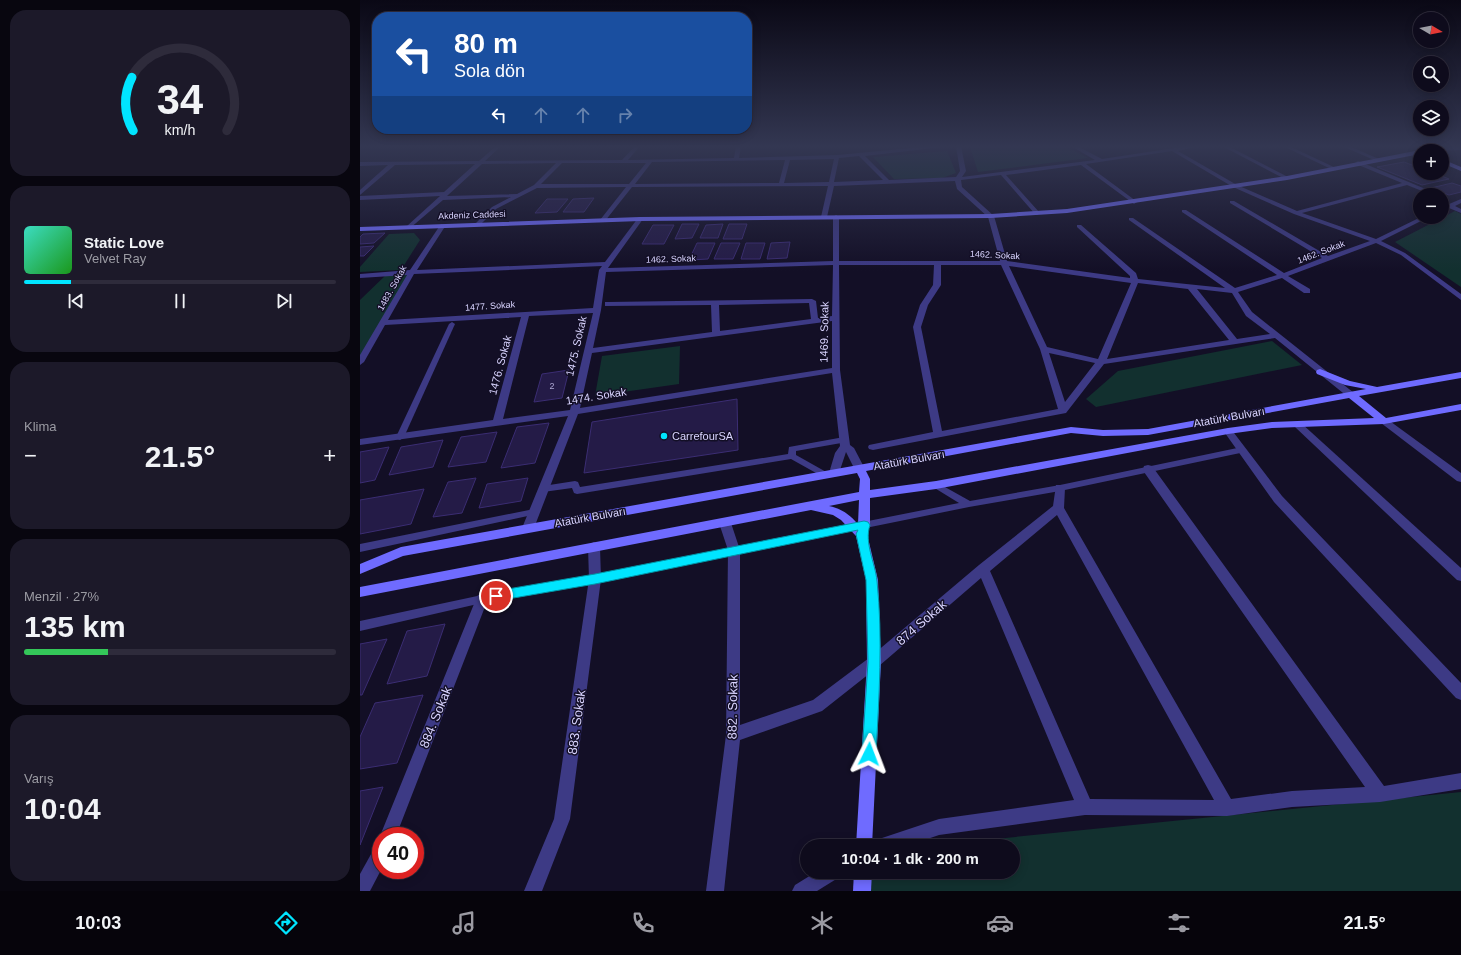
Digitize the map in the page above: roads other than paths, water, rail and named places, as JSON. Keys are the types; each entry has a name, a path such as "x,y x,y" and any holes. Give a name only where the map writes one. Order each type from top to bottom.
{"main road":[{"name":"Akdeniz Caddesi","path":"360,229 640,219 990,216 1067,211 1225,188"},
{"path":"1320,372 1359,386 1385,389"},
{"name":"Atatürk Bulvarı","path":"360,569 401,552 1071,430 1102,433 1148,432 1461,375"},
{"path":"1351,395 1384,421"},
{"name":"Atatürk Bulvarı","path":"360,592 865,495 936,486 1228,431 1272,425 1384,421 1461,407"},
{"path":"860,469 865,479 865,495 860,529 872,580 874,662 864,839"},
{"path":"809,506 827,509 845,516 860,529"},
{"path":"862,891 863,879"}],"street":[{"path":"409,227 451,188"},
{"path":"478,224 494,208 533,188"},
{"path":"603,220 628,188"},
{"path":"824,217 830,188"},
{"path":"959,188 990,216 1004,263 1044,349 1063,411"},
{"path":"1015,188 1037,213"},
{"path":"1114,188 1134,202"},
{"path":"1239,188 1296,213 1376,240 1403,254 1461,298"},
{"path":"1296,213 1391,188"},
{"path":"360,198 520,195"},
{"path":"1232,202 1328,259"},
{"path":"1454,202 1461,210"},
{"path":"1184,211 1307,291"},
{"name":"1469. Sokak","path":"836,217 836,370 844,443 850,450 860,469"},
{"name":"1475. Sokak","path":"528,528 574,412 606,267 640,219"},
{"path":"1131,219 1234,291 1249,314 1320,372 1351,395"},
{"name":"1462. Sokak","path":"360,276 412,272 606,267 837,263 1004,263 1135,281 1234,291 1328,259 1376,240 1413,223"},
{"name":"1483. Sokak","path":"360,362 384,323 412,272 443,225"},
{"path":"873,447 1063,411 1101,362 1135,281 1133,275 1079,226"},
{"path":"938,263 937,285 924,305 916,327 938,434"},
{"path":"1191,287 1235,342"},
{"path":"608,304 812,301 815,321"},
{"path":"715,302 716,334"},
{"name":"1477. Sokak","path":"384,323 597,310"},
{"name":"1476. Sokak","path":"497,423 526,314"},
{"path":"588,351 836,318"},
{"path":"1044,349 1101,362 1275,336"},
{"name":"1474. Sokak","path":"360,442 574,412 836,370"},
{"path":"1384,421 1461,478"},
{"path":"1298,425 1461,576"},
{"path":"1228,431 1278,499 1461,694"},
{"path":"829,474 844,443"},
{"path":"1148,469 1380,794"},
{"path":"1060,488 1058,508 1227,808"},
{"name":"874 Sokak","path":"733,735 817,706 874,662 983,569 1058,508"},
{"name":"882. Sokak","path":"715,891 733,735 734,550 725,523"},
{"name":"883. Sokak","path":"533,891 562,819 595,579 594,547"},
{"path":"983,569 1085,807"},
{"name":"884. Sokak","path":"392,827 482,599"},
{"path":"903,839 940,827 1085,807 1227,808 1292,799 1380,794 1461,781"},
{"path":"360,891 372,869"},
{"path":"801,891 821,879"}],"lane":[{"path":"400,437 452,324"},
{"path":"543,489 575,484 577,491 792,450 844,443"},
{"path":"792,450 829,474"},
{"path":"360,626 482,599 595,579 734,550 860,529 969,504 1060,488 1242,450"},
{"path":"936,486 969,504"},
{"path":"360,548 534,512"}],"place":[{"name":"CarrefourSA","path":"664,436"}]}
